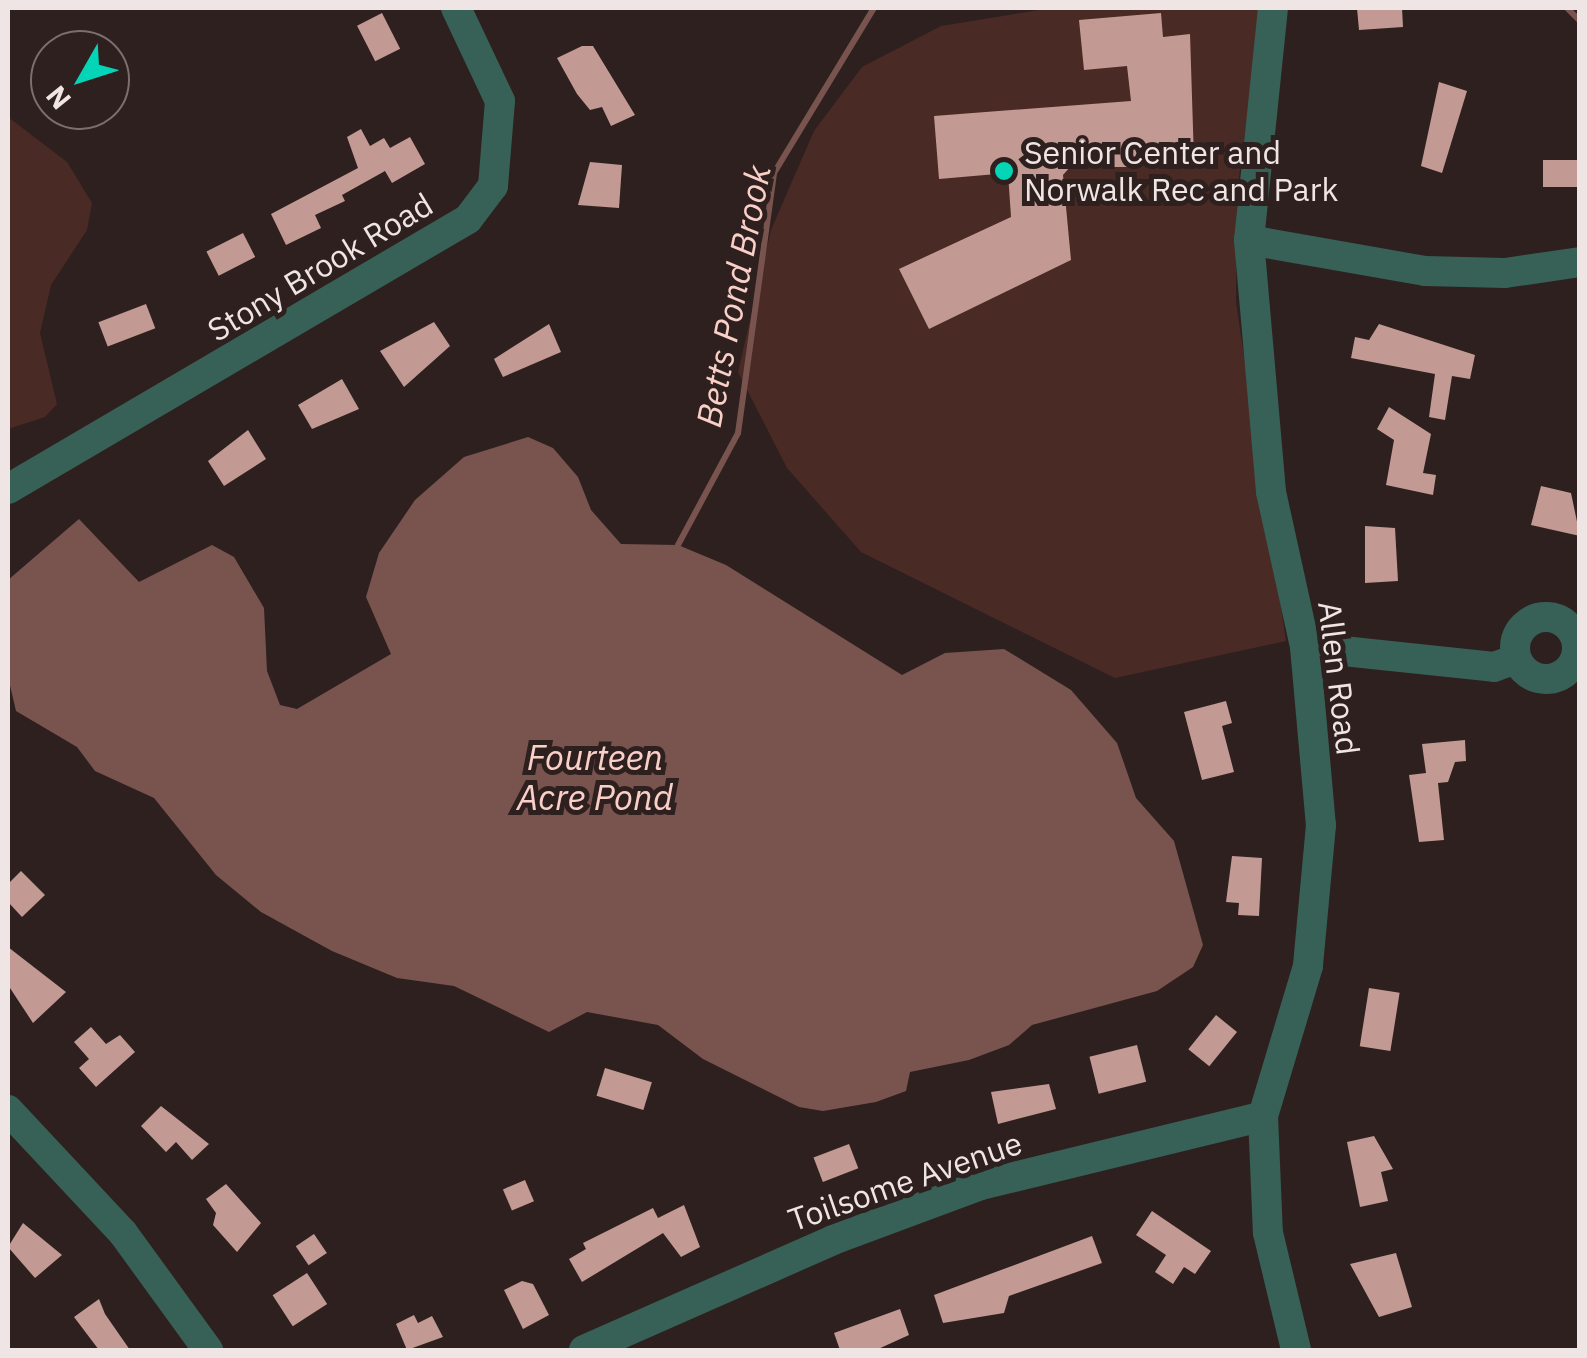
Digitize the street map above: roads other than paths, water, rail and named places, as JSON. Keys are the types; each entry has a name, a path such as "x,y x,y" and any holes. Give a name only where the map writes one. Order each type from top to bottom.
{"street":[{"name":"Stony Brook Road","path":"8,489 468,220 493,186 500,100 456,8"},
{"name":"Allen Road","path":"1272,8 1249,240 1272,492 1304,647 1321,825 1308,966 1262,1116 1268,1233 1296,1350"},
{"path":"1249,240 1426,272 1504,273 1580,262"},
{"path":"1304,647 1494,667 1516,659"},
{"path":"8,1110 123,1233 208,1350"},
{"name":"Toilsome Avenue","path":"587,1350 833,1240 981,1185 1262,1116"}],"water":[{"name":"Fourteen Acre Pond","path":"528,437 553,448 578,477 591,510 621,544 678,545 726,565 902,675 945,653 1004,649 1071,690 1117,743 1136,798 1174,841 1203,945 1193,967 1157,991 1032,1025 1009,1045 969,1060 910,1072 906,1091 876,1102 823,1111 799,1107 703,1059 658,1025 587,1012 549,1032 454,986 397,978 332,951 261,912 216,875 154,798 95,771 77,747 16,711 8,677 8,580 79,519 139,582 212,545 234,557 264,608 267,671 280,705 297,709 391,654 366,597 379,553 415,500 464,457"}],"waterway":[{"name":"Betts Pond Brook","path":"678,545 738,433 774,173 874,8"},
{"name":"Betts Pond Brook","path":"1567,8 1580,21"}],"place":[{"name":"Senior Center and Norwalk Rec and Park","path":"1004,171"}]}
